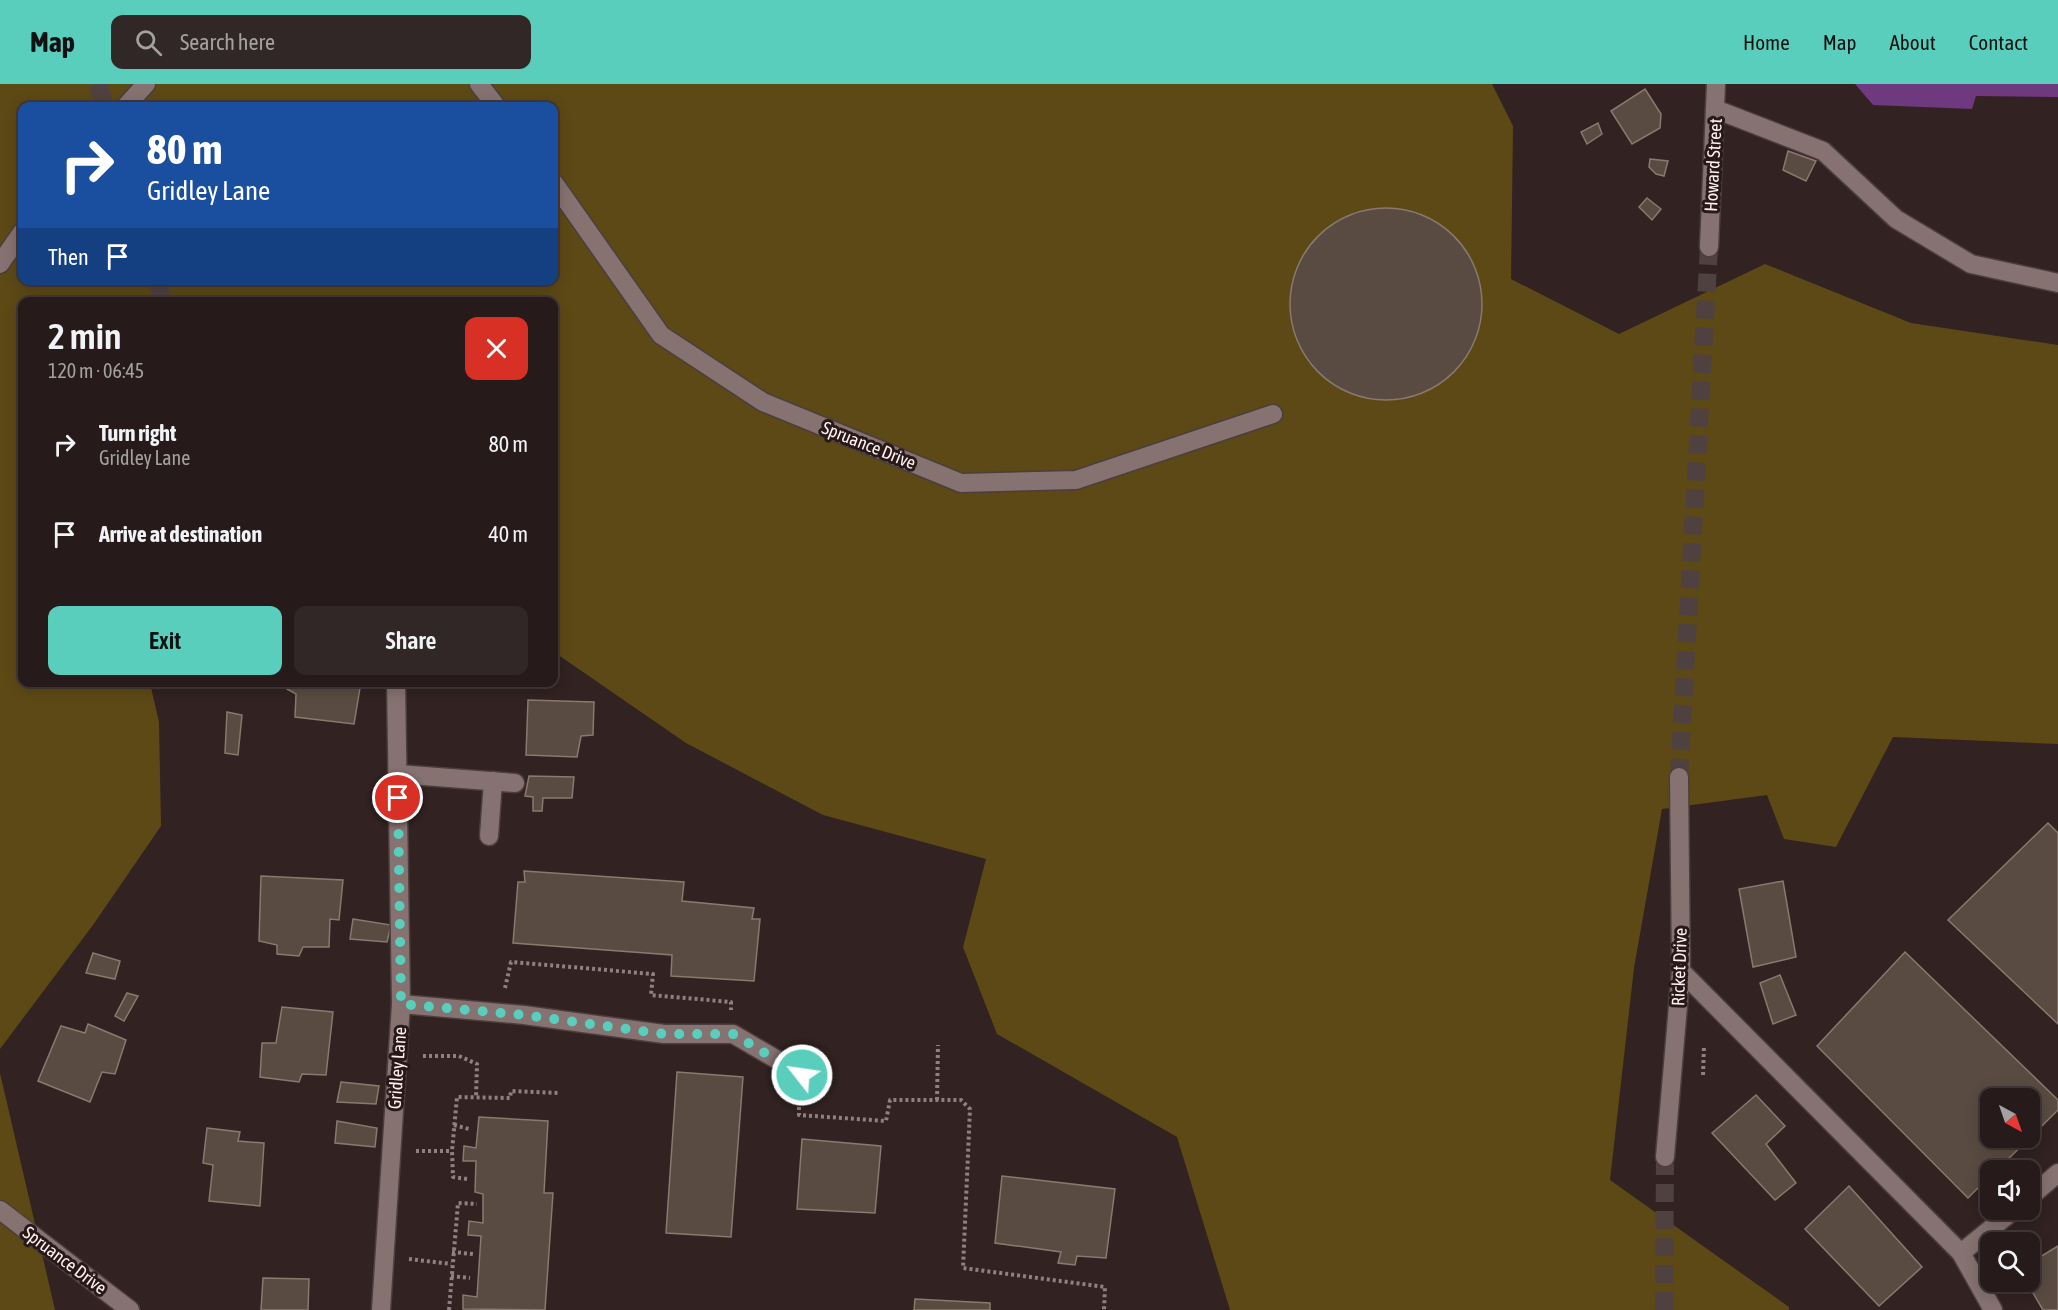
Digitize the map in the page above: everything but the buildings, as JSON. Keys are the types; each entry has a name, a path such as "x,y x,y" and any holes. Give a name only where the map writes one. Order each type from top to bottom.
{"street":[{"path":"130,102 146,84"},
{"path":"479,84 493,102"},
{"name":"Howard Street","path":"1709,247 1716,84"},
{"path":"1715,109 1823,151 1896,219 1971,264 2058,283"},
{"name":"Spruance Drive","path":"558,189 661,335 763,402 961,483 1076,480 1273,414"},
{"path":"0,264 18,238"},
{"name":"Gridley Lane","path":"381,1310 401,1004 396,687"},
{"path":"398,774 515,783"},
{"name":"Ricket Drive","path":"1665,1157 1681,971 1679,777"},
{"path":"489,836 493,781"},
{"path":"1681,971 1961,1253 1993,1310"},
{"path":"401,1004 524,1015 664,1034 733,1034 806,1087"},
{"path":"2040,1188 2058,1173"},
{"name":"Spruance Drive","path":"0,1210 130,1310"},
{"path":"1961,1253 2001,1220"}],"path":[{"path":"503,997 511,962 653,974 651,995 731,1002 730,1015"},
{"path":"937,1100 938,1045"},
{"path":"398,1057 459,1056 477,1064 476,1097"},
{"path":"806,1087 799,1115 886,1121 890,1100 961,1100 970,1109 963,1268 1105,1287 1104,1310"},
{"path":"467,1179 453,1177 452,1151 457,1097 510,1098 511,1091 559,1092"},
{"path":"454,1125 469,1129"},
{"path":"392,1151 452,1151"},
{"path":"449,1310 452,1252 458,1203 477,1204"},
{"path":"452,1252 472,1254"},
{"path":"384,1257 452,1264"},
{"path":"451,1276 470,1278"}],"shaded area":[{"path":"0,84 1492,84 1513,126 1511,279 1619,334 1765,264 1911,323 2058,345 2058,744 1893,737 1836,847 1784,839 1767,795 1662,809 1634,968 1610,1180 1789,1307 1789,1310 1230,1310 1177,1137 997,1034 963,947 986,859 823,815 686,743 558,655 558,297 18,297 18,687 151,687 159,722 161,826 93,925 0,1049"},
{"path":"1855,84 2058,84 2058,97 1976,96 1972,109 1873,105"},
{"path":"0,1073 55,1310 0,1310"}],"tunnel":[{"path":"98,84 104,102"},
{"path":"1679,777 1709,247"},
{"path":"158,285 162,297"},
{"path":"1664,1310 1665,1157"}],"route":[{"path":"398,798 401,1004 524,1015 664,1034 733,1034 802,1075"}]}
